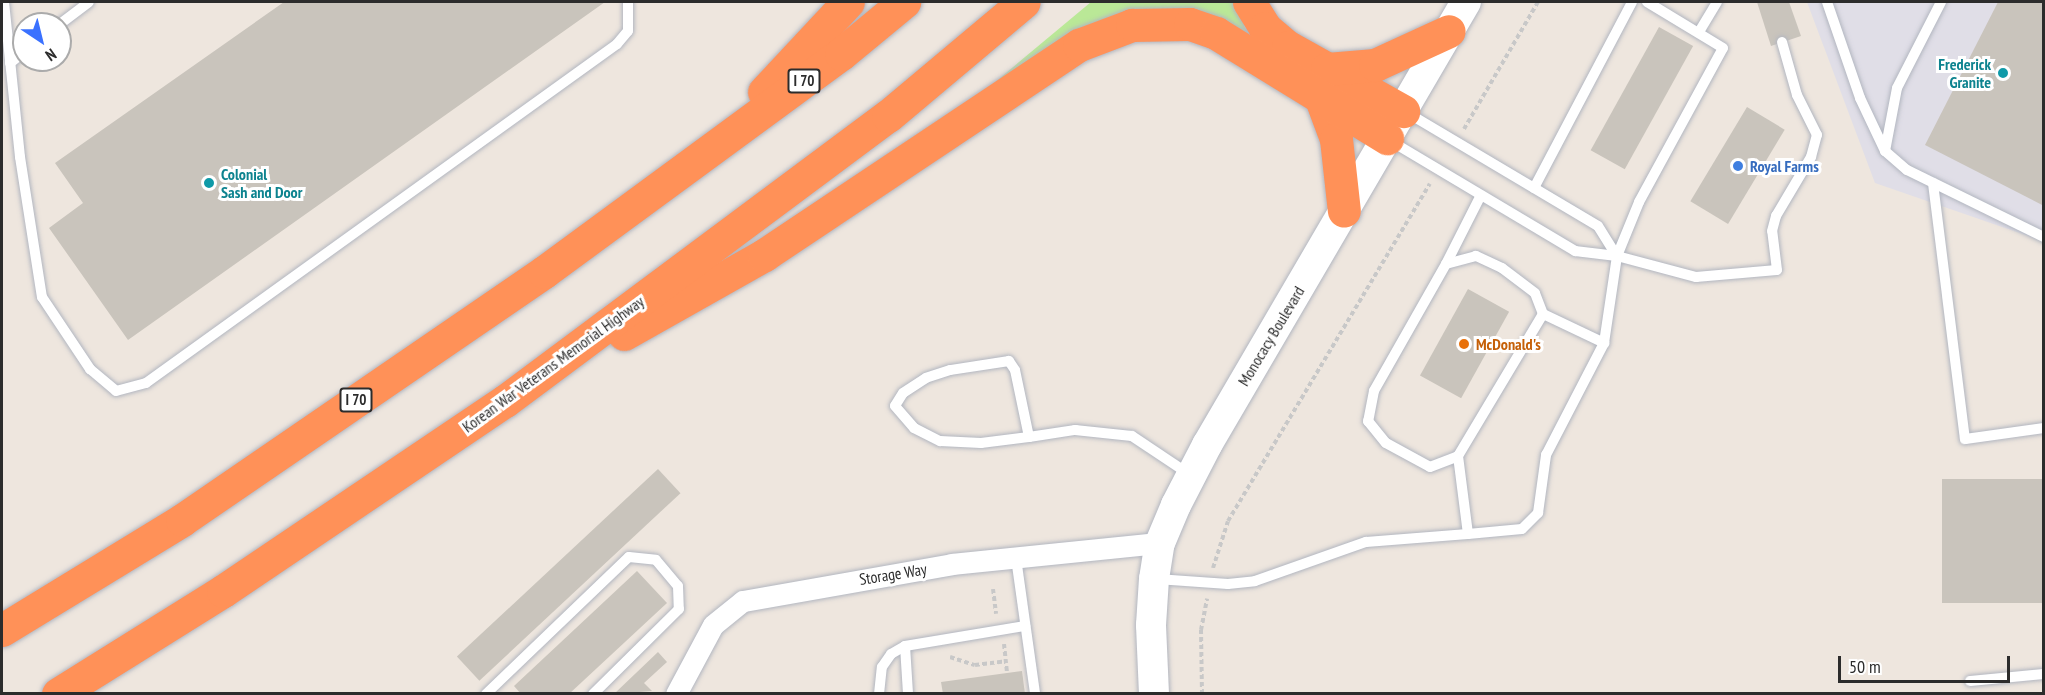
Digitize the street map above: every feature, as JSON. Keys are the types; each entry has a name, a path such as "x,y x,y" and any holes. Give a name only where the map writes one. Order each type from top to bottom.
{"highway":[{"path":"702,157 848,2"},
{"name":"I 70","path":"2,630 182,520 544,272 702,157 904,2"},
{"name":"Korean War Veterans Memorial Highway","path":"58,693 213,597 505,401 888,116 1024,2"},
{"path":"1249,2 1265,28 1387,138"},
{"path":"505,401 764,255 1040,70 1106,32 1132,25 1190,24 1324,83 1403,111"},
{"path":"1324,83 1375,65 1449,31"},
{"path":"1324,83 1336,140 1344,211"}],"main road":[{"name":"Monocacy Boulevard","path":"1154,693 1151,625 1154,579 1161,543 1191,475 1466,2"}],"street":[{"name":"Storage Way","path":"676,693 713,625 743,601 952,564 1161,543"}],"lane":[{"path":"4,2 20,157 42,297 90,369 116,391 146,383 617,44 628,31 627,2"},
{"path":"72,15 89,2"},
{"path":"1534,188 1632,2"},
{"path":"1154,579 1210,582 1255,580 1366,542 1522,529 1538,513 1546,455 1604,343 1617,256 1639,202 1723,48 1647,2"},
{"path":"1699,32 1718,2"},
{"path":"1827,2 1860,98 1885,151 1907,170 2043,237"},
{"path":"1885,151 1897,88 1941,2"},
{"path":"1387,138 1575,251 1617,256 1696,277 1777,270 1774,224 1811,157 1817,135 1797,95 1782,42"},
{"path":"1403,111 1598,226 1617,256"},
{"path":"1933,183 1965,439 2043,428"},
{"path":"1481,195 1446,264 1374,391 1368,421 1386,443 1430,467 1458,456 1543,314"},
{"path":"1446,264 1476,256 1502,268 1535,294 1543,314 1604,343"},
{"path":"1029,437 1016,370 1009,361 950,370 926,378 903,393 895,406 914,429 940,441 981,443 1029,437 1076,430 1131,436 1191,475"},
{"path":"1458,456 1468,534"},
{"path":"486,693 629,557 656,560 678,586 679,609 593,693"},
{"path":"1016,558 1035,693"},
{"path":"879,693 882,667 891,654 905,646 1025,626"},
{"path":"905,646 908,693"},
{"path":"1970,681 2043,674"}],"path":[{"path":"1456,143 1538,2"},
{"path":"1202,693 1201,630 1216,551 1228,521 1439,170"},
{"path":"950,657 975,665 1006,661"}],"shaded area":[{"path":"1807,2 2043,2 2043,241 1875,183"}],"green space":[{"path":"1091,2 1236,2 1245,28 1256,38 1205,16 982,93"}],"building":[{"name":"Colonial Sash and Door","path":"284,2 605,2 128,340 49,228 83,203 55,163"},
{"path":"1757,2 1789,2 1801,36 1771,46"},
{"name":"Frederick Granite","path":"1998,2 2044,2 2044,206 1925,145"},
{"path":"1659,27 1693,46 1625,169 1591,150"},
{"name":"Royal Farms","path":"1747,107 1785,130 1728,224 1690,201"},
{"name":"McDonald's","path":"1468,289 1509,312 1461,398 1420,376"},
{"path":"658,469 681,493 479,681 457,657"},
{"path":"1942,479 2044,479 2044,603 1942,603"},
{"path":"637,571 667,603 569,694 521,694 514,686"},
{"path":"658,652 667,662 644,683 652,691 614,694"},
{"path":"1022,671 1025,694 943,694 941,682"}],"place":[{"name":"Frederick Granite","path":"2003,73"},
{"name":"Royal Farms","path":"1738,166"},
{"name":"Colonial Sash and Door","path":"209,183"},
{"name":"McDonald's","path":"1464,344"}]}
